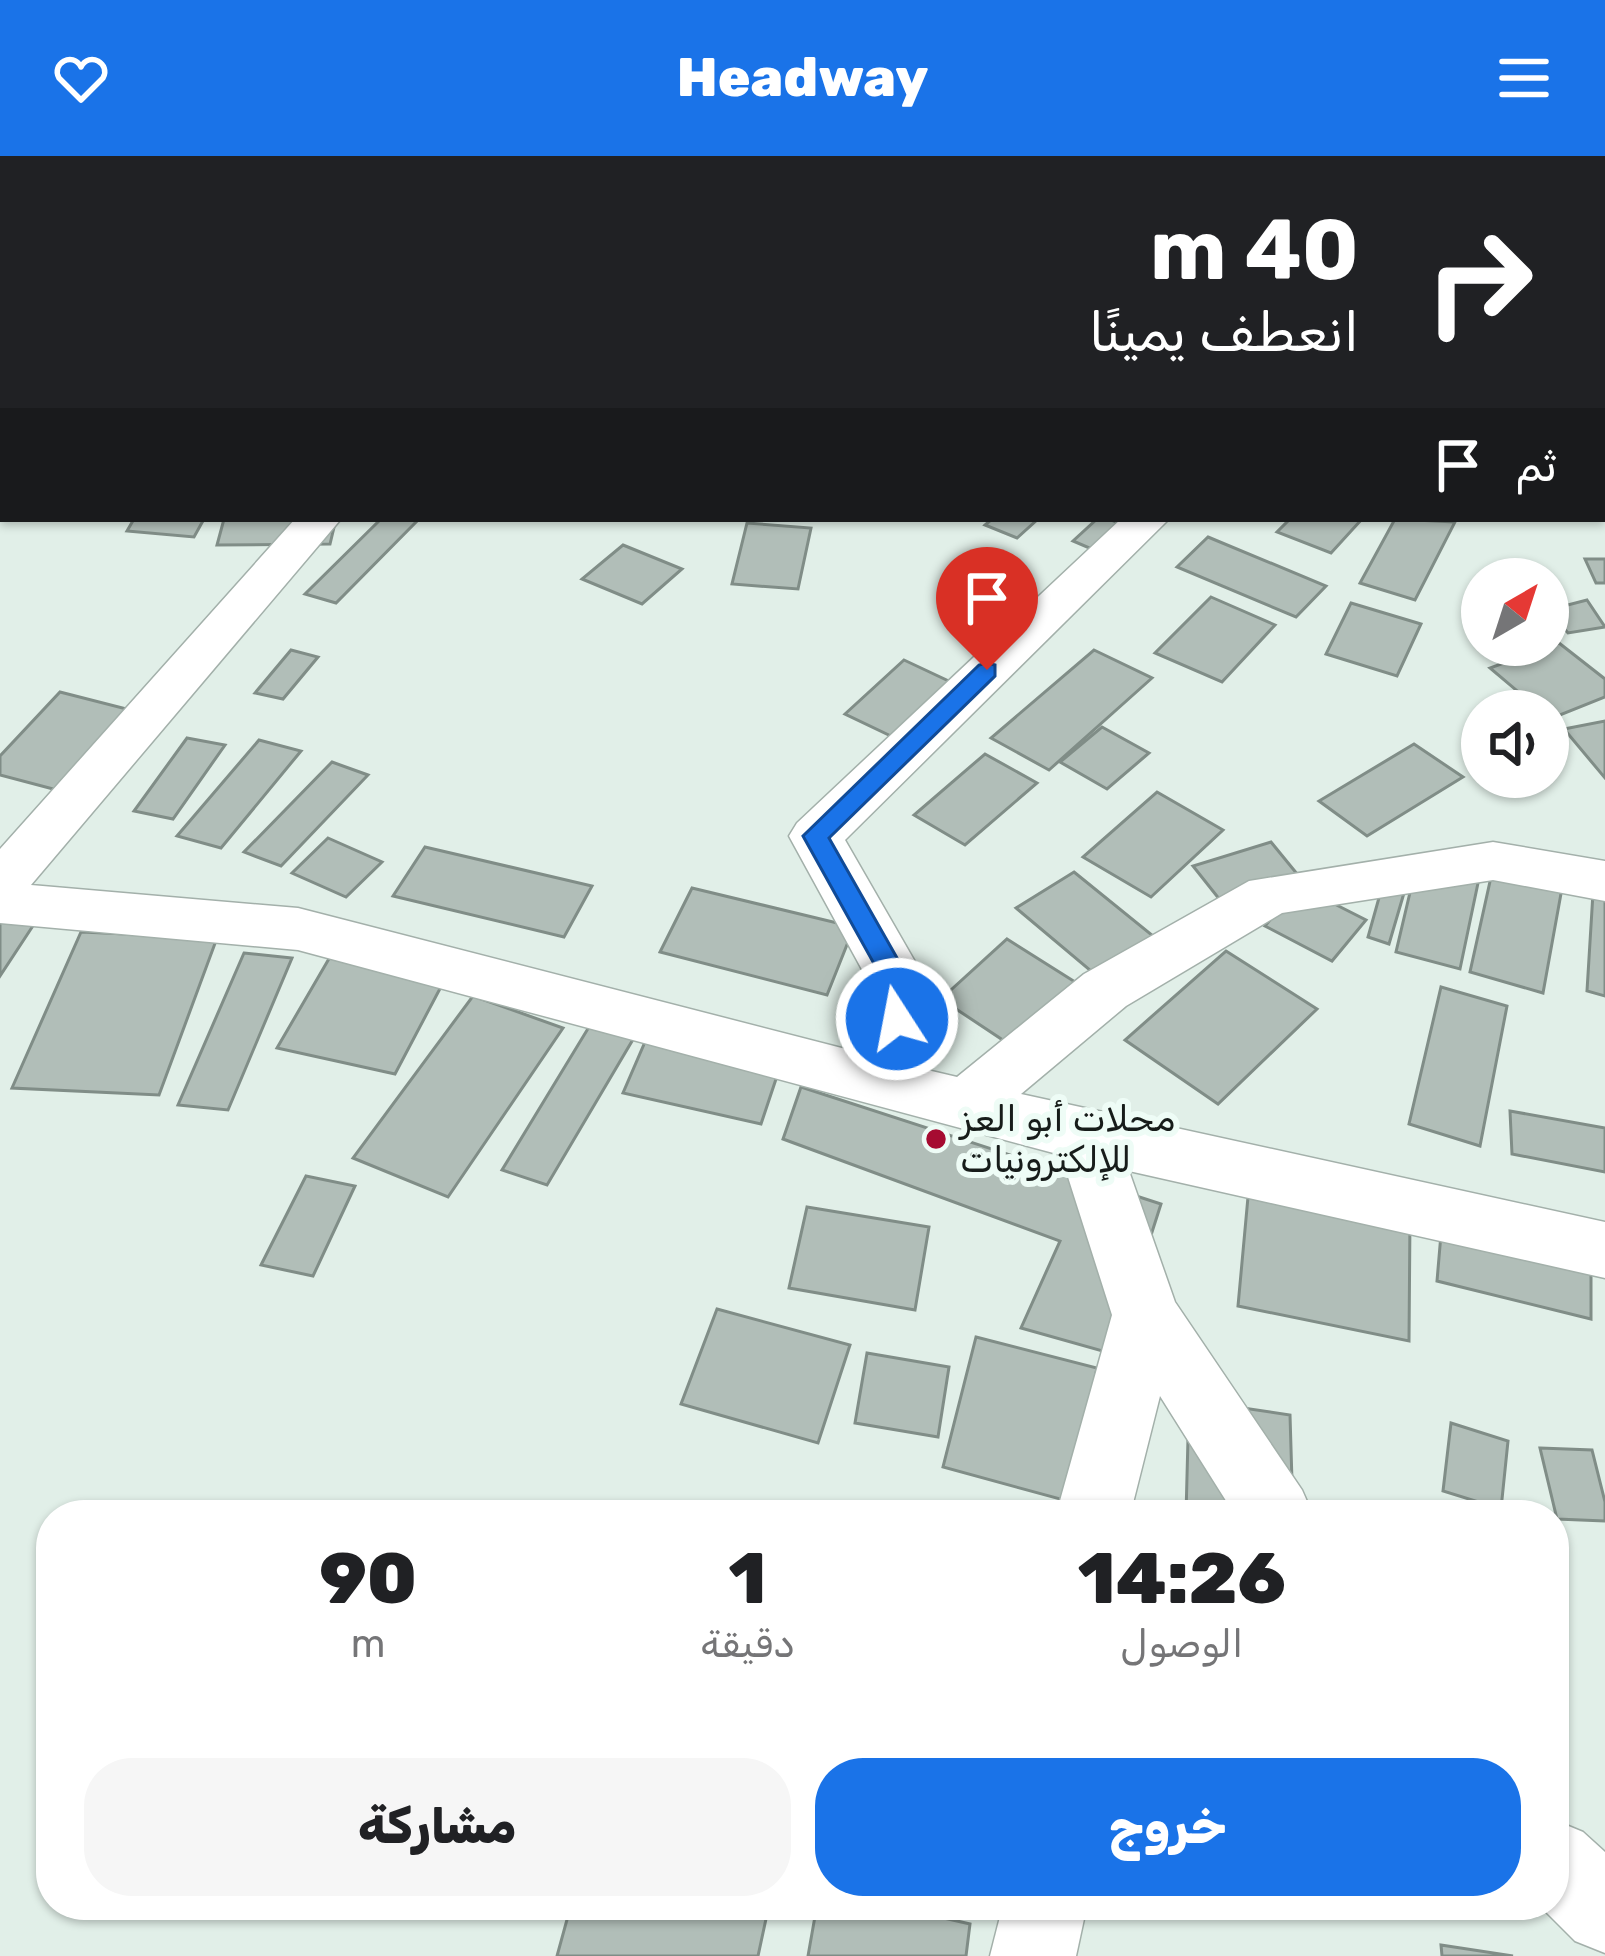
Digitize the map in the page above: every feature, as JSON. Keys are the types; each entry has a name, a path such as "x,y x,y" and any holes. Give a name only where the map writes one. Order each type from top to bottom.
{"street":[{"path":"0,885 317,522"},
{"path":"892,1084 900,986 816,836 1144,522"},
{"path":"966,1105 1105,990 1269,895 1492,861 1605,881"},
{"path":"0,903 298,929 1086,1136 1605,1250"},
{"path":"1086,1136 1146,1315 1266,1500"},
{"path":"1097,1500 1146,1315"},
{"path":"1569,1876 1605,1911"},
{"path":"1033,1956 1041,1920"}],"building":[{"path":"132,522 202,522 194,537 127,531"},
{"path":"223,522 335,522 330,544 217,545"},
{"path":"378,522 416,522 336,603 305,594"},
{"path":"988,522 1035,522 1017,538 985,525"},
{"path":"1094,522 1116,522 1143,533 1115,559 1073,541"},
{"path":"1287,522 1359,522 1331,553 1277,532"},
{"path":"1393,522 1455,522 1415,600 1360,583"},
{"path":"747,523 811,528 798,589 732,584"},
{"path":"1208,537 1326,586 1296,617 1177,567"},
{"path":"623,545 682,569 642,604 582,579"},
{"path":"1585,559 1605,559 1605,583 1596,583"},
{"path":"1211,597 1275,625 1222,682 1155,653"},
{"path":"1587,600 1605,627 1569,633 1569,605"},
{"path":"1351,603 1421,624 1397,676 1326,654"},
{"path":"291,650 318,657 283,699 255,693"},
{"path":"1094,650 1152,678 1049,770 991,738"},
{"path":"1569,651 1605,679 1605,697 1569,711 1569,690 1516,690 1490,668 1569,666"},
{"path":"904,660 974,693 916,748 845,714"},
{"path":"60,692 162,718 91,799 0,775 0,756"},
{"path":"1605,721 1605,778 1569,735 1569,728"},
{"path":"1102,727 1149,753 1107,789 1060,762"},
{"path":"187,738 225,745 173,819 134,811"},
{"path":"259,740 301,751 221,848 177,836"},
{"path":"1414,744 1461,776 1367,836 1319,801"},
{"path":"985,754 1037,783 965,845 914,815"},
{"path":"332,762 368,775 281,866 244,852"},
{"path":"1157,792 1223,830 1151,897 1083,857"},
{"path":"328,838 382,862 346,897 292,873"},
{"path":"1271,842 1298,875 1220,900 1193,866"},
{"path":"425,847 592,886 564,937 393,896"},
{"path":"1416,867 1478,883 1460,969 1396,952"},
{"path":"1493,868 1562,888 1543,993 1470,972"},
{"path":"1074,872 1163,944 1104,982 1016,908"},
{"path":"1299,886 1366,920 1332,961 1265,926"},
{"path":"1382,887 1404,893 1389,944 1368,937"},
{"path":"692,888 854,927 827,995 660,952"},
{"path":"1593,893 1605,896 1605,996 1587,991"},
{"path":"0,899 46,906 0,976"},
{"path":"81,932 217,938 159,1095 12,1088"},
{"path":"1007,939 1110,1004 1045,1068 941,999"},
{"path":"1226,951 1317,1009 1218,1104 1125,1040"},
{"path":"244,953 292,958 228,1110 178,1105"},
{"path":"330,957 444,981 395,1074 277,1048"},
{"path":"1441,987 1507,1006 1480,1146 1409,1124"},
{"path":"473,996 563,1028 448,1197 353,1158"},
{"path":"592,1022 635,1036 547,1185 502,1170"},
{"path":"648,1035 781,1064 761,1124 623,1093"},
{"path":"801,1087 1161,1204 1113,1354 1021,1328 1060,1241 783,1139"},
{"path":"1510,1111 1605,1128 1605,1172 1512,1154"},
{"path":"306,1176 355,1186 313,1276 261,1265"},
{"path":"1249,1186 1410,1218 1409,1341 1238,1306"},
{"path":"807,1207 929,1227 915,1310 789,1288"},
{"path":"1441,1234 1591,1270 1591,1319 1437,1281"},
{"path":"717,1309 850,1345 818,1443 681,1404"},
{"path":"976,1337 1097,1368 1071,1500 943,1467"},
{"path":"867,1353 949,1367 938,1437 855,1423"},
{"path":"1189,1400 1290,1415 1293,1500 1186,1500"},
{"path":"1451,1423 1508,1441 1502,1500 1472,1500 1443,1491"},
{"path":"1540,1448 1592,1450 1605,1521 1569,1520 1569,1500 1552,1500"},
{"path":"567,1920 766,1920 758,1956 557,1956"},
{"path":"814,1920 970,1924 966,1956 808,1956"},
{"path":"1441,1945 1513,1956 1442,1956"}],"place":[{"name":"محلات أبو العز للإلكترونيات","path":"936,1139"}],"route":[{"path":"897,1019 900,986 816,836 987,670"}]}
